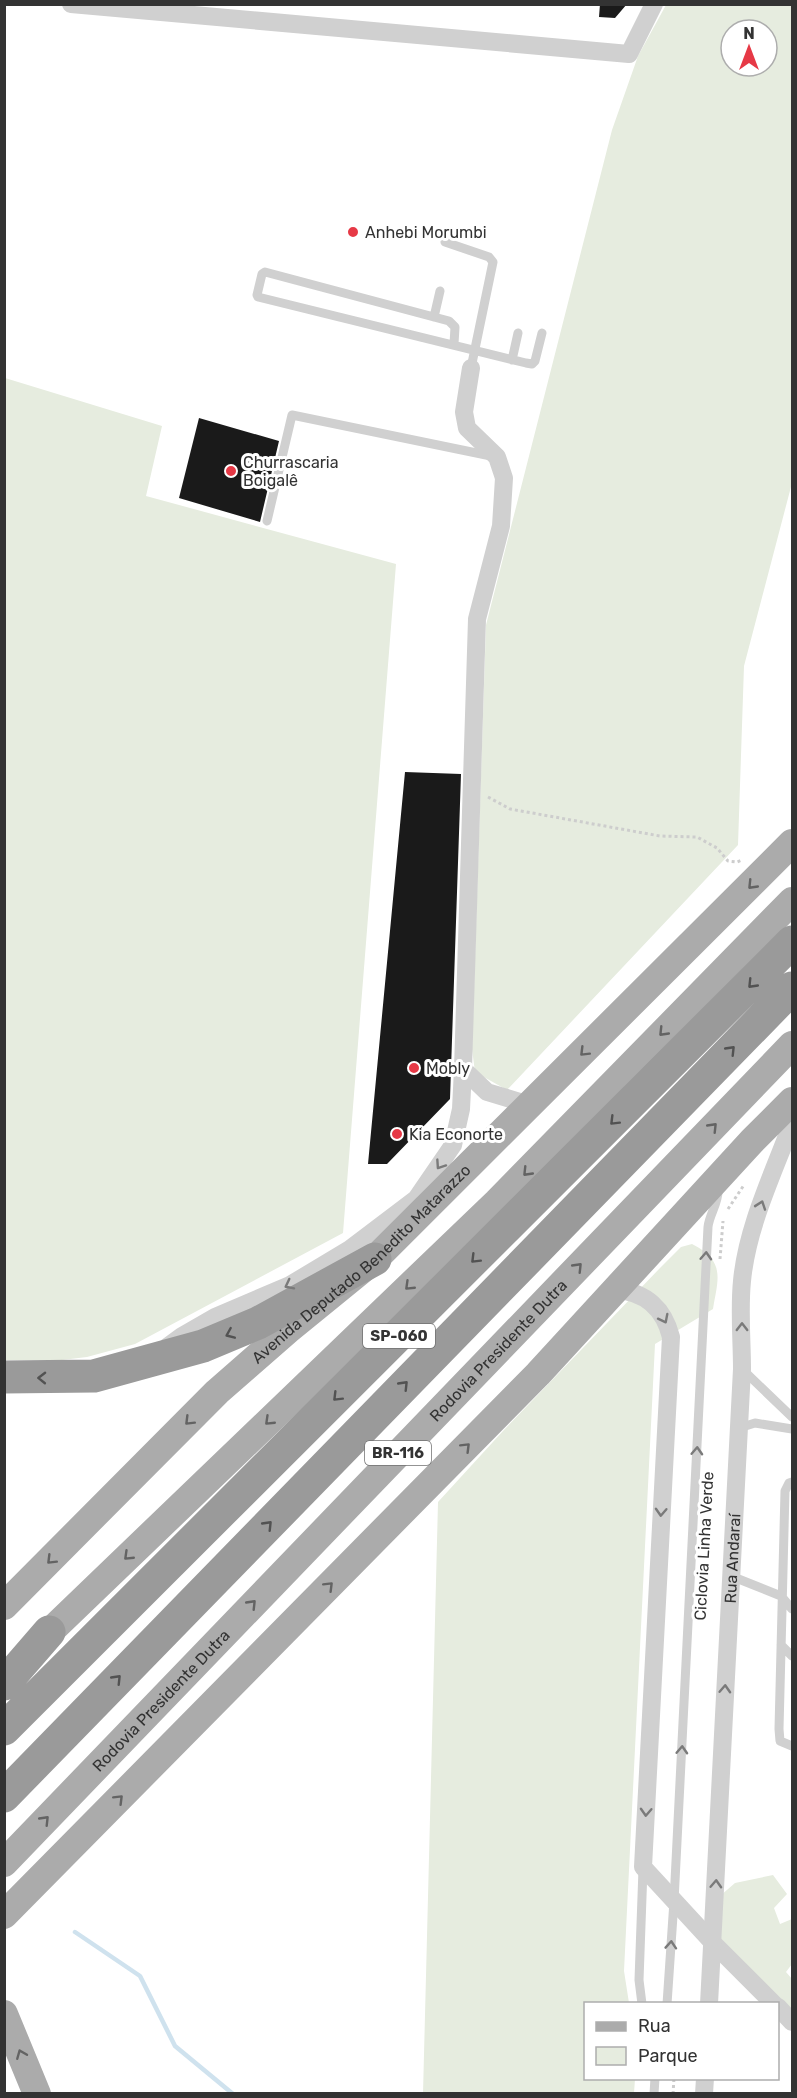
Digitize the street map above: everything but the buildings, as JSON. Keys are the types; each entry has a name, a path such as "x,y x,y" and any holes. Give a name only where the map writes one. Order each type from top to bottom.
{"highway":[{"name":"SP-060","path":"4,1729 792,942"},
{"name":"SP-060","path":"4,1796 792,988"},
{"path":"4,1377 94,1376 203,1346 258,1323 375,1259"},
{"path":"4,1684 49,1632"}],"main road":[{"name":"Avenida Deputado Benedito Matarazzo","path":"4,1606 217,1392 375,1259 792,843"},
{"path":"4,1677 497,1202 792,900"},
{"name":"Rodovia Presidente Dutra","path":"4,1863 792,1045"},
{"path":"4,1915 538,1374 792,1101"},
{"path":"4,1937 33,1886"},
{"path":"4,2014 37,2094"}],"street":[{"path":"71,4 629,54 654,4"},
{"path":"146,1362 182,1336 215,1317 290,1285 340,1255 416,1199 453,1145 461,1109 463,1069 477,619 501,526 504,478 497,457 467,428 464,412 473,359"},
{"path":"463,1069 487,1092 530,1105"},
{"name":"Rua Andaraí","path":"709,2002 742,1369 742,1282 749,1243 761,1204 792,1123"},
{"path":"617,1290 636,1293 652,1302 665,1318 670,1337 643,1867 772,2002"},
{"path":"779,2009 792,2022"}],"lane":[{"path":"445,242 489,256 493,262 473,359"},
{"path":"454,344 455,327 448,321 265,272 262,274 258,297 454,344 473,359 512,360 532,364 536,361 542,333"},
{"path":"434,317 440,291"},
{"path":"512,360 518,333"},
{"path":"267,521 292,415 497,457"},
{"path":"667,2002 708,1227 709,1216 719,1195 716,1181"},
{"path":"742,1369 792,1418"},
{"path":"739,1428 755,1423 792,1429"},
{"path":"792,1482 785,1491 781,1596 780,1741 792,1746"},
{"path":"784,1520 792,1528"},
{"path":"731,1576 781,1596 792,1609"},
{"path":"781,1646 792,1656"},
{"path":"642,2002 639,1980 643,1867"}],"path":[{"path":"485,795 510,809 660,836 697,837 717,848 728,861"},
{"path":"720,1262 724,1216 749,1177"}],"green space":[{"path":"666,5 792,5 792,483 744,666 738,845 507,1090 475,1072 472,1049 486,625 612,130 638,56"},
{"path":"5,378 162,426 146,496 396,564 343,1233 135,1344 87,1357 62,1360 5,1360"},
{"path":"692,1244 703,1250 715,1264 718,1280 713,1309 655,1344 624,1971 629,2002 584,2002 584,2080 635,2080 634,2093 423,2094 438,1502 503,1431 681,1247"},
{"path":"773,1875 787,1894 774,1908 780,1924 792,1919 792,1964 786,1972 792,1979 792,2014 719,1940 720,1896 735,1883"}],"waterway":[{"path":"75,1932 140,1976 175,2046 233,2094"}],"place":[{"name":"Anhebi Morumbi","path":"353,232"},
{"name":"Churrascaria Boigalê","path":"231,471"},
{"name":"Mobly","path":"414,1068"},
{"name":"Kia Econorte","path":"397,1134"}]}
